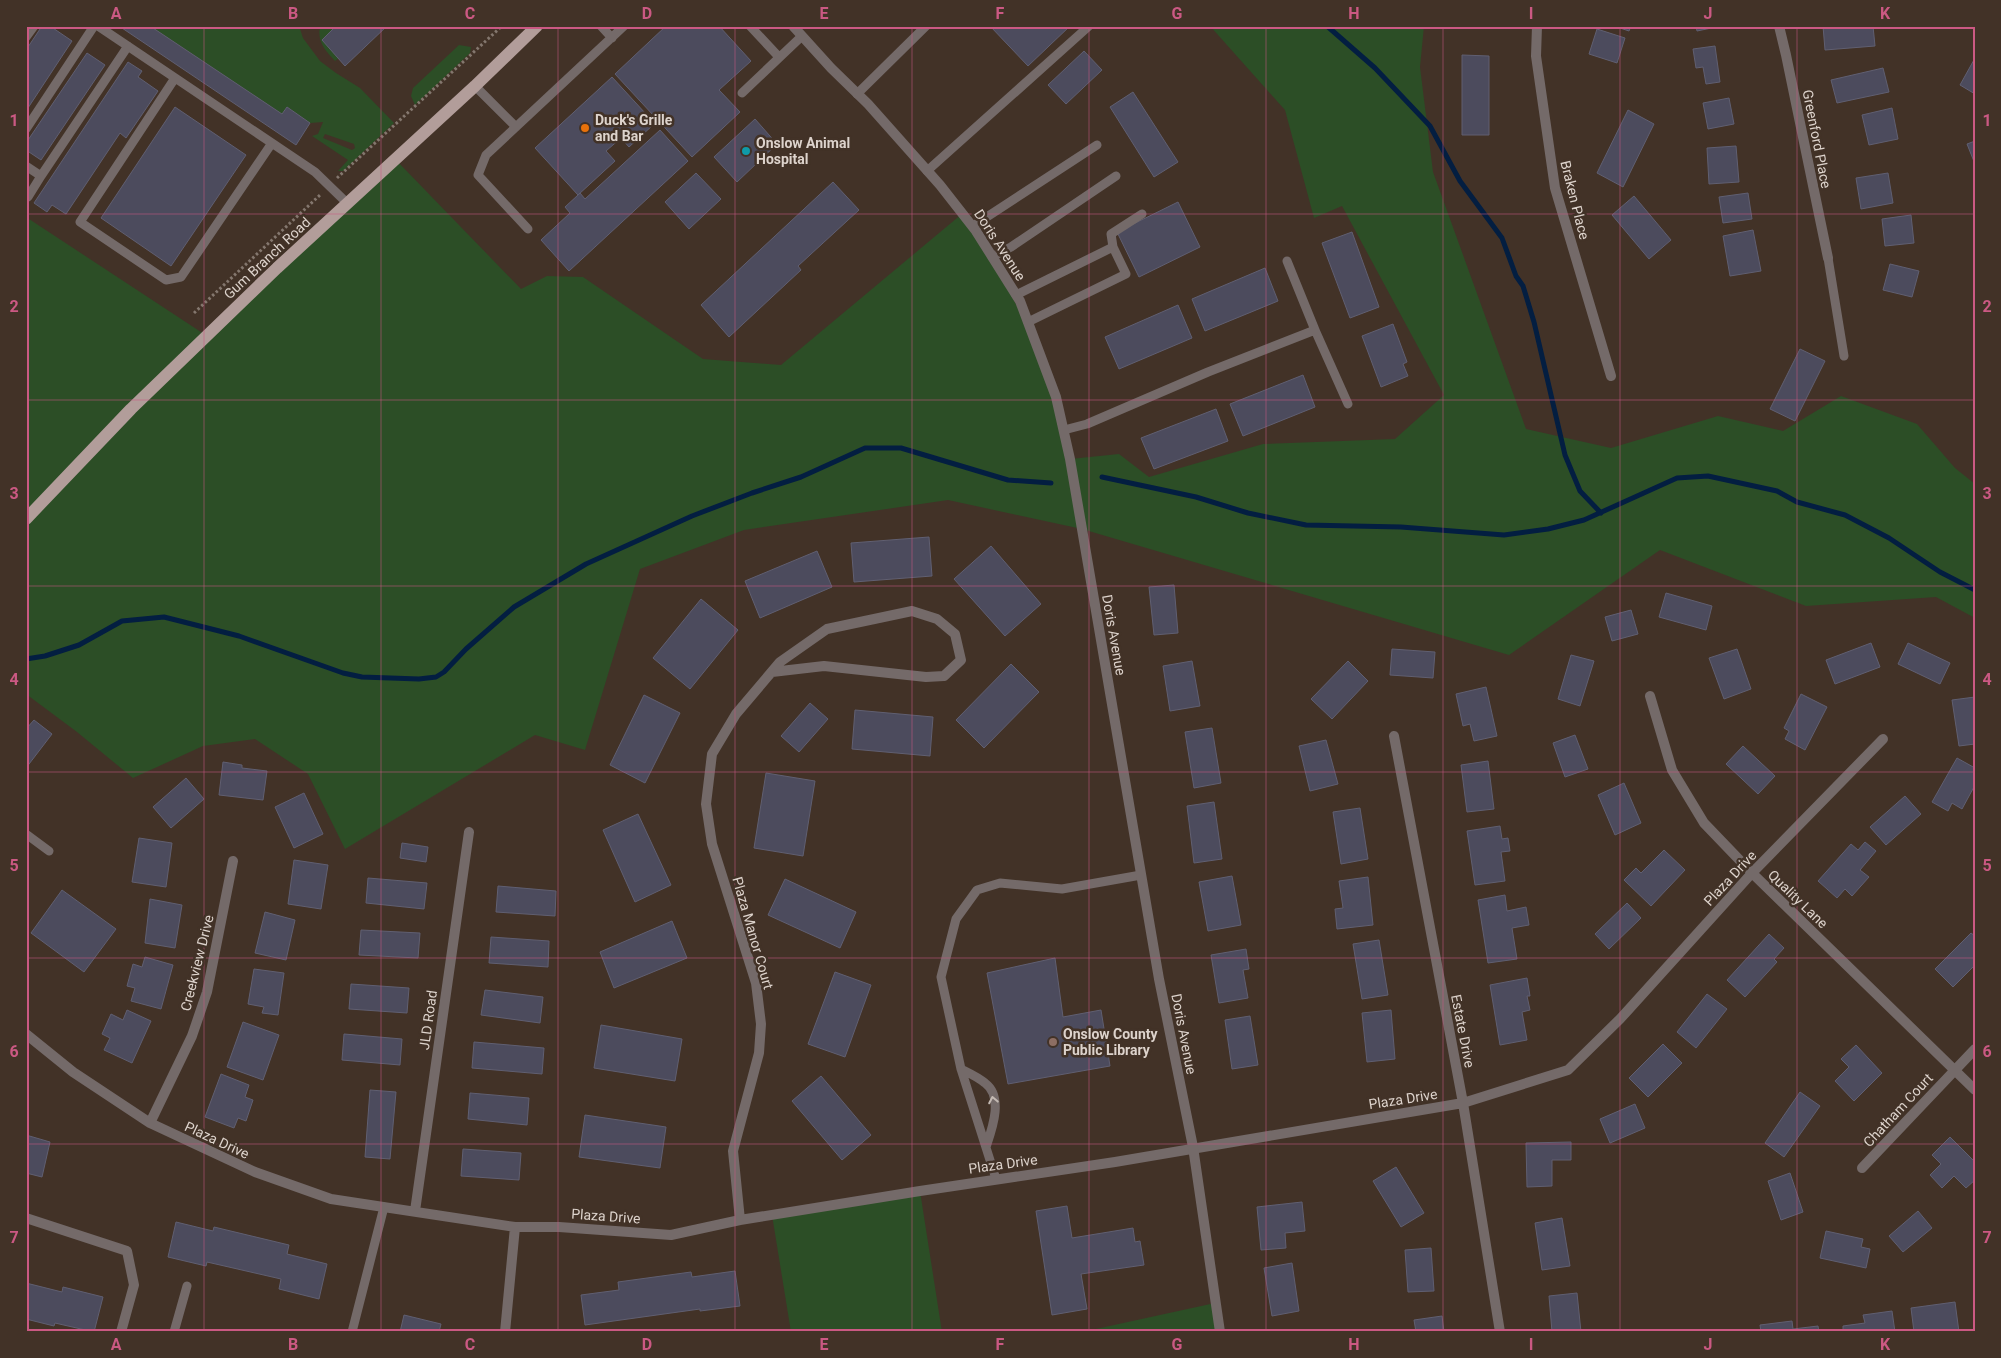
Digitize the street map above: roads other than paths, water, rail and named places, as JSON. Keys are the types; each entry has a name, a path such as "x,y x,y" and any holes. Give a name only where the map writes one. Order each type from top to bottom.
{"main road":[{"name":"Gum Branch Road","path":"26,519 131,409 347,203 537,26"}],"street":[{"name":"Doris Avenue","path":"794,26 927,171 973,226 1016,295 1056,397 1064,430 1159,979 1193,1147 1220,1332"},
{"name":"Braken Place","path":"1537,26 1536,56 1555,188 1611,376"},
{"name":"Greenford Place","path":"1779,26 1828,258"},
{"name":"Plaza Manor Court","path":"740,1220 733,1151 759,1054 761,1024 756,983 712,844 706,804 712,754 736,714 780,662 827,628 912,611 937,619 955,634 960,660 944,676 926,677 824,666 772,672"},
{"name":"Quality Lane","path":"1650,696 1672,770 1704,823 1752,873 1975,1090"},
{"name":"Estate Drive","path":"1394,736 1463,1103 1500,1332"},
{"name":"Plaza Drive","path":"26,1034 74,1072 150,1124 255,1172 331,1199 515,1227 558,1227 671,1235 740,1220 1115,1162 1193,1147 1463,1103 1568,1070 1620,1019 1752,873 1883,739"},
{"name":"JLD Road","path":"415,1212 469,832"},
{"name":"Creekview Drive","path":"150,1124 192,1036 207,992 233,861"},
{"name":"Chatham Court","path":"1862,1168 1975,1049"},
{"path":"26,1218 127,1251 134,1285 121,1332"},
{"path":"505,1332 515,1227"}],"lane":[{"path":"26,37 34,26"},
{"path":"26,129 94,26"},
{"path":"98,26 315,172 347,203"},
{"path":"602,26 612,38"},
{"path":"528,229 478,175 486,155 624,26"},
{"path":"750,26 779,57"},
{"path":"857,94 926,26"},
{"path":"927,171 1089,26"},
{"path":"742,92 802,36"},
{"path":"28,197 128,46"},
{"path":"175,78 80,222 166,280 181,277 272,143"},
{"path":"474,86 516,127"},
{"path":"973,226 1096,145"},
{"path":"26,166 41,176"},
{"path":"992,257 1116,176"},
{"path":"1028,322 1126,274 1113,247 1111,234 1142,214"},
{"path":"1016,295 1113,247"},
{"path":"1828,258 1844,356"},
{"path":"1287,260 1315,330 1348,404"},
{"path":"1064,430 1087,424 1208,372 1315,330"},
{"path":"26,834 49,851"},
{"path":"996,1179 961,1069 941,977 956,919 978,890 1000,883 1062,889 1142,875"},
{"path":"961,1069 987,1084 993,1094 995,1106 994,1122 986,1147"},
{"path":"352,1332 384,1207"},
{"path":"174,1332 187,1286"}],"waterway":[{"path":"1327,26 1375,68 1430,126 1460,181 1502,238 1516,276 1523,286 1534,322 1565,455 1580,491 1601,513"},
{"path":"26,659 45,656 79,645 122,621 164,617 239,636 343,673 362,677 419,679 436,677 444,672 466,649 514,607 586,564 692,516 801,477 865,448 901,448 1008,480 1051,483"},
{"path":"1102,477 1196,497 1248,513 1306,525 1401,527 1504,535 1548,529 1584,520 1677,478 1708,476 1777,491 1797,502 1845,515 1889,538 1940,572 1975,590"}],"place":[{"name":"Duck's Grille and Bar","path":"585,128"},
{"name":"Onslow Animal Hospital","path":"746,151"},
{"name":"Onslow County Public Library","path":"1053,1042"}]}
